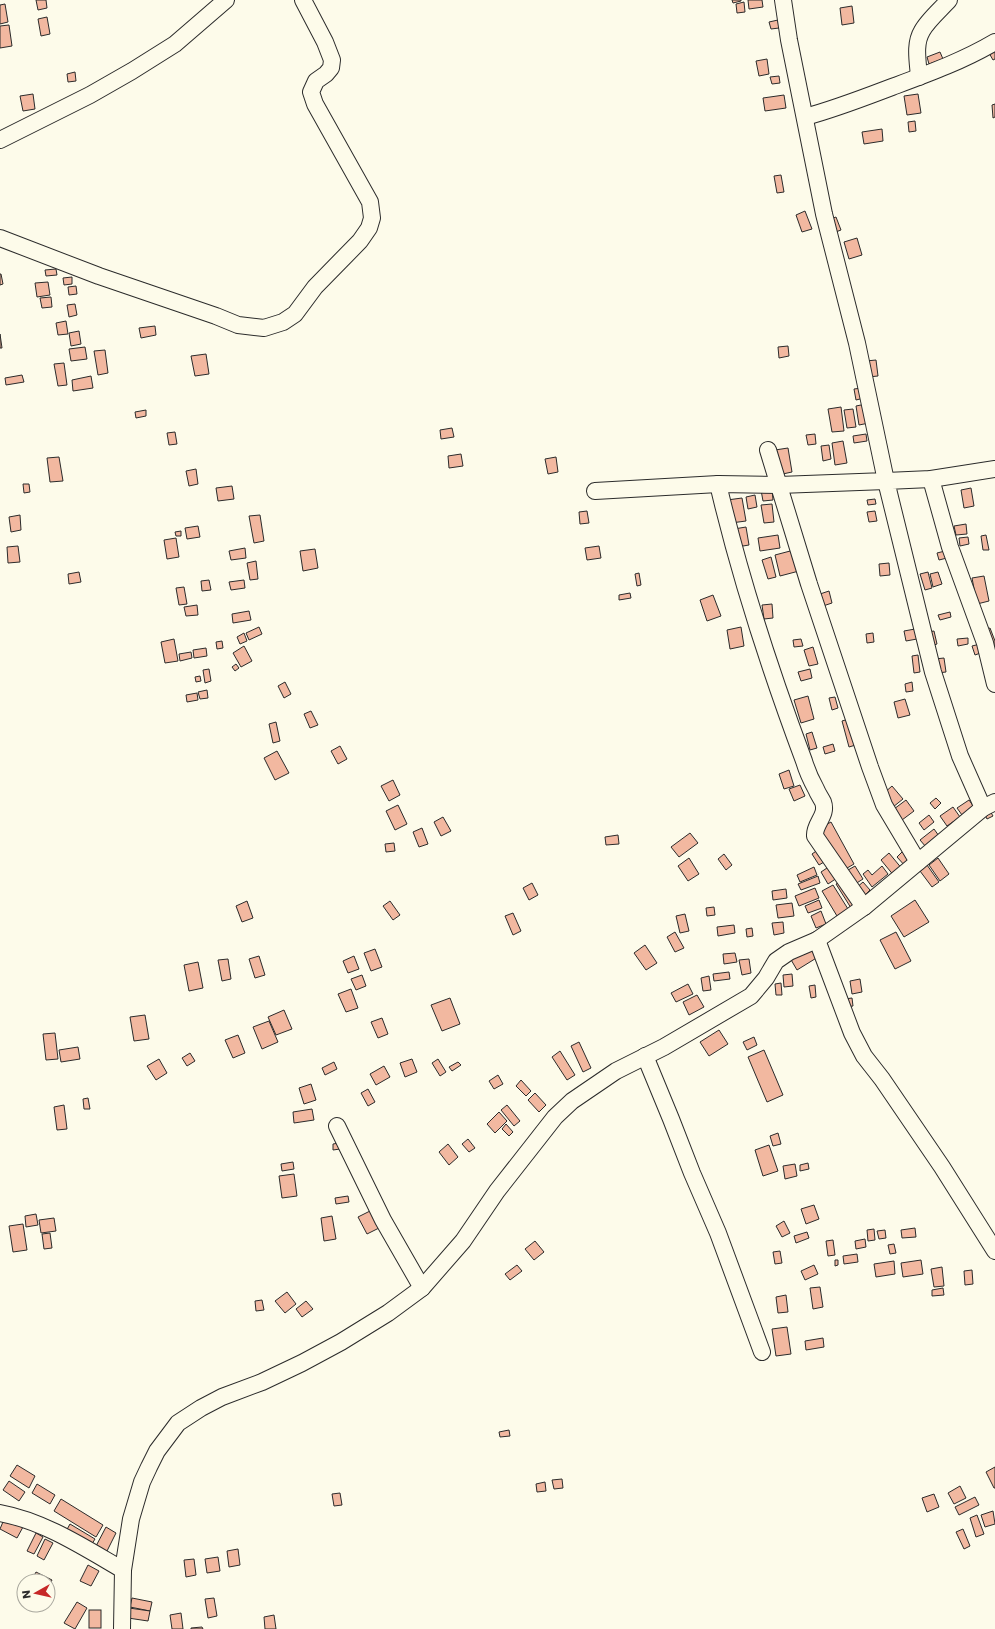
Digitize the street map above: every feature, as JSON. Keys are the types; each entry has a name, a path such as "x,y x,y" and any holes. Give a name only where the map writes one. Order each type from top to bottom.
{"street":[{"path":"0,140 90,95 132,72 175,44 226,0"},
{"path":"0,238 92,274 216,316 238,325 264,328 283,322 295,314 316,286 360,241 369,228 372,218 370,202 315,104 311,92 316,81 326,74 331,68 332,60 325,42 303,0"},
{"path":"122,1629 124,1570 131,1519 142,1482 156,1451 178,1423 201,1408 222,1397 262,1382 341,1342 388,1313 422,1288 463,1241 497,1191 555,1117 572,1102 616,1071 664,1047 751,996 766,978 776,961 789,952 817,940 864,907 989,805 960,756 933,672 886,481 857,343 824,214 783,0"},
{"path":"919,77 917,56 918,39 922,29 948,0"},
{"path":"805,117 830,110 919,77 977,52 995,42"},
{"path":"768,450 810,584 884,806 918,862"},
{"path":"595,491 718,484 779,485 931,480 995,469"},
{"path":"931,480 950,547 985,643 995,684"},
{"path":"718,484 731,537 759,632 804,763 823,802 824,812 814,828 815,836 864,907"},
{"path":"817,940 852,1033 864,1056 911,1120 995,1251"},
{"path":"645,1056 718,1233 762,1352"},
{"path":"337,1126 383,1220 422,1288"},
{"path":"0,1513 12,1515 44,1527 124,1570"}],"building":[{"path":"36,0 46,0 47,8 38,10"},
{"path":"732,0 741,0 741,1 733,3"},
{"path":"748,0 762,0 763,7 749,9"},
{"path":"744,2 745,12 737,13 736,4"},
{"path":"5,4 8,22 0,24 0,5"},
{"path":"852,6 854,23 842,25 840,8"},
{"path":"47,17 50,34 41,36 38,19"},
{"path":"778,20 779,28 771,29 769,22"},
{"path":"9,25 12,46 0,48 0,26"},
{"path":"995,50 995,59 993,60 989,53"},
{"path":"940,52 943,59 929,64 927,57"},
{"path":"767,59 769,74 759,76 756,61"},
{"path":"75,72 76,81 68,82 67,74"},
{"path":"779,76 780,83 772,84 770,77"},
{"path":"33,94 35,109 23,111 20,96"},
{"path":"918,94 921,113 907,115 904,96"},
{"path":"784,95 786,108 765,111 763,98"},
{"path":"995,104 995,117 993,118 992,105"},
{"path":"915,121 916,131 909,132 908,122"},
{"path":"882,129 883,141 864,144 862,132"},
{"path":"781,175 784,192 777,193 774,176"},
{"path":"805,211 812,229 802,232 796,215"},
{"path":"836,217 841,230 833,233 828,220"},
{"path":"857,238 862,255 849,259 844,242"},
{"path":"56,269 57,275 46,276 45,270"},
{"path":"0,274 3,284 0,285"},
{"path":"72,277 72,284 64,285 63,278"},
{"path":"48,282 50,295 37,297 35,283"},
{"path":"76,286 77,294 69,295 68,287"},
{"path":"51,297 52,307 42,308 40,298"},
{"path":"75,304 77,315 69,317 67,305"},
{"path":"66,321 68,334 58,335 56,323"},
{"path":"155,326 156,335 141,338 139,328"},
{"path":"79,331 81,344 71,346 69,333"},
{"path":"0,334 2,348 0,348"},
{"path":"788,346 789,356 779,358 778,347"},
{"path":"85,347 87,359 71,361 69,349"},
{"path":"105,350 108,373 98,375 94,351"},
{"path":"206,354 209,374 195,376 191,356"},
{"path":"876,360 878,376 868,377 866,361"},
{"path":"64,363 67,385 58,386 54,364"},
{"path":"22,375 24,382 6,385 5,378"},
{"path":"91,376 93,388 73,391 72,380"},
{"path":"862,388 864,398 856,400 854,389"},
{"path":"866,404 869,423 859,425 856,406"},
{"path":"841,407 844,431 832,432 828,409"},
{"path":"853,409 856,427 847,428 844,410"},
{"path":"146,410 146,416 136,418 135,412"},
{"path":"452,428 454,437 441,439 440,430"},
{"path":"175,432 177,444 169,445 167,433"},
{"path":"815,434 816,444 808,445 806,435"},
{"path":"866,434 867,441 854,443 853,436"},
{"path":"843,441 847,463 835,465 832,443"},
{"path":"829,445 831,459 823,461 821,446"},
{"path":"788,448 792,472 778,475 775,450"},
{"path":"461,454 463,466 449,468 448,456"},
{"path":"59,457 63,481 50,482 47,458"},
{"path":"556,457 558,472 548,474 545,459"},
{"path":"196,469 198,484 189,486 186,471"},
{"path":"23,484 29,484 30,492 24,493"},
{"path":"232,486 234,499 218,501 216,488"},
{"path":"971,488 974,506 964,508 961,490"},
{"path":"772,489 773,500 763,501 761,490"},
{"path":"755,495 757,507 748,509 746,497"},
{"path":"742,498 746,521 731,523 727,500"},
{"path":"875,499 876,504 868,505 867,500"},
{"path":"772,504 774,522 764,523 761,505"},
{"path":"587,511 589,523 580,524 579,512"},
{"path":"875,511 877,521 869,522 867,512"},
{"path":"20,515 21,530 11,532 9,517"},
{"path":"260,515 264,541 254,543 249,516"},
{"path":"966,524 967,534 956,535 954,526"},
{"path":"198,526 200,537 187,539 185,528"},
{"path":"746,527 749,545 737,547 734,529"},
{"path":"181,531 181,536 176,536 175,532"},
{"path":"778,535 780,548 760,551 758,538"},
{"path":"986,535 989,550 983,550 981,536"},
{"path":"968,537 969,544 960,546 959,538"},
{"path":"176,538 179,557 167,559 164,540"},
{"path":"18,546 20,562 8,563 7,547"},
{"path":"599,546 601,558 587,560 585,548"},
{"path":"245,548 246,558 231,560 229,551"},
{"path":"315,549 318,568 303,571 300,551"},
{"path":"794,550 799,571 780,576 775,555"},
{"path":"949,550 951,557 939,560 937,553"},
{"path":"771,557 776,577 768,579 762,560"},
{"path":"256,561 258,579 250,580 247,563"},
{"path":"889,563 890,575 880,576 879,564"},
{"path":"79,572 81,582 69,584 68,574"},
{"path":"928,572 932,588 925,590 920,574"},
{"path":"938,572 942,584 933,587 930,574"},
{"path":"639,573 641,585 637,586 635,574"},
{"path":"984,576 989,601 977,604 972,578"},
{"path":"209,580 211,590 202,591 201,581"},
{"path":"244,580 245,588 231,590 229,582"},
{"path":"184,587 187,604 179,605 176,588"},
{"path":"829,591 832,603 823,606 820,594"},
{"path":"630,593 631,598 619,600 619,595"},
{"path":"713,595 721,616 707,621 700,600"},
{"path":"772,604 773,618 764,619 762,605"},
{"path":"197,605 198,615 186,616 184,607"},
{"path":"249,611 251,620 233,623 232,614"},
{"path":"950,612 951,617 940,620 938,615"},
{"path":"259,627 262,634 249,640 246,633"},
{"path":"741,627 744,646 730,649 727,630"},
{"path":"990,628 995,641 995,647 989,650 982,631"},
{"path":"915,629 917,639 906,641 904,631"},
{"path":"934,631 937,644 931,646 928,632"},
{"path":"244,633 247,641 240,644 237,637"},
{"path":"873,633 874,642 867,643 866,634"},
{"path":"968,638 968,644 958,646 957,639"},
{"path":"174,639 178,661 165,663 161,642"},
{"path":"801,639 803,646 794,647 793,640"},
{"path":"222,641 223,648 217,649 216,642"},
{"path":"984,643 986,651 975,655 972,646"},
{"path":"244,646 252,661 241,667 233,653"},
{"path":"813,647 818,664 809,666 804,650"},
{"path":"206,648 207,656 194,658 193,650"},
{"path":"191,652 192,658 180,661 179,654"},
{"path":"918,655 920,672 914,673 912,656"},
{"path":"944,658 946,672 937,673 935,659"},
{"path":"236,664 239,668 235,671 232,667"},
{"path":"209,669 211,681 205,683 203,670"},
{"path":"810,669 812,678 801,681 798,672"},
{"path":"200,676 201,681 196,682 195,677"},
{"path":"285,682 291,694 284,698 278,686"},
{"path":"912,682 913,691 906,692 905,684"},
{"path":"207,690 208,698 200,699 198,692"},
{"path":"197,693 198,700 187,702 186,695"},
{"path":"808,696 814,719 801,723 794,700"},
{"path":"835,697 838,708 832,710 829,698"},
{"path":"905,699 910,715 898,718 894,702"},
{"path":"311,711 318,725 310,728 304,714"},
{"path":"852,718 859,744 849,747 842,721"},
{"path":"276,722 280,741 273,743 269,724"},
{"path":"812,732 817,748 810,750 806,734"},
{"path":"833,744 835,751 825,754 823,747"},
{"path":"340,746 347,759 338,764 331,751"},
{"path":"277,751 289,773 275,780 264,758"},
{"path":"789,770 794,786 784,789 779,774"},
{"path":"393,780 400,795 389,801 381,786"},
{"path":"800,785 805,796 794,801 789,789"},
{"path":"892,786 903,799 893,807 883,794"},
{"path":"936,798 941,803 935,809 930,803"},
{"path":"906,800 914,811 898,823 890,812"},
{"path":"969,800 974,807 962,815 957,808"},
{"path":"398,805 407,824 395,830 386,811"},
{"path":"953,807 960,817 947,826 940,816"},
{"path":"990,811 993,816 987,819 985,815"},
{"path":"929,815 934,822 924,830 919,823"},
{"path":"443,817 451,831 441,836 434,822"},
{"path":"831,822 854,864 842,871 818,829"},
{"path":"422,828 428,844 419,847 413,832"},
{"path":"934,829 939,836 926,847 920,840"},
{"path":"690,833 698,843 679,857 671,847"},
{"path":"618,835 619,844 606,845 605,837"},
{"path":"394,843 395,851 386,852 385,844"},
{"path":"822,847 829,859 819,865 812,854"},
{"path":"904,850 914,860 906,867 897,857"},
{"path":"889,853 903,870 895,877 881,860"},
{"path":"724,854 732,865 726,870 718,859"},
{"path":"689,858 699,874 688,881 678,866"},
{"path":"938,858 949,874 940,881 929,865"},
{"path":"833,864 840,876 828,884 821,872"},
{"path":"927,865 939,882 932,887 920,871"},
{"path":"855,866 863,879 852,886 843,873"},
{"path":"882,866 888,874 872,887 863,874 868,870 872,875"},
{"path":"814,867 817,875 800,882 797,875"},
{"path":"818,876 820,883 801,890 798,884"},
{"path":"842,881 857,904 851,908 836,884"},
{"path":"863,882 870,890 863,897 856,888"},
{"path":"532,883 538,895 529,900 523,888"},
{"path":"833,885 848,909 837,916 822,891"},
{"path":"815,888 819,898 799,906 795,896"},
{"path":"786,889 787,898 773,900 772,891"},
{"path":"819,900 822,908 808,913 805,906"},
{"path":"915,900 929,922 904,937 891,916"},
{"path":"247,901 253,918 242,922 236,906"},
{"path":"390,901 400,915 393,920 383,906"},
{"path":"792,903 794,916 778,918 776,905"},
{"path":"714,907 715,915 707,916 706,908"},
{"path":"821,911 826,924 816,928 811,916"},
{"path":"513,913 521,931 513,935 505,916"},
{"path":"685,914 689,931 680,933 676,916"},
{"path":"783,922 784,933 774,935 772,923"},
{"path":"734,925 735,933 718,936 717,927"},
{"path":"752,928 753,936 747,937 746,929"},
{"path":"675,932 684,948 675,952 667,937"},
{"path":"896,932 911,961 895,969 880,940"},
{"path":"645,945 657,963 646,970 634,953"},
{"path":"811,945 818,957 797,970 790,958"},
{"path":"375,949 382,967 371,971 364,953"},
{"path":"735,953 737,962 724,964 723,954"},
{"path":"259,956 265,975 255,978 249,959"},
{"path":"354,956 359,969 348,973 343,961"},
{"path":"228,959 231,979 222,981 218,960"},
{"path":"749,959 751,973 742,975 739,960"},
{"path":"198,962 203,988 189,991 184,965"},
{"path":"729,972 730,979 714,981 713,974"},
{"path":"792,974 793,986 784,987 783,975"},
{"path":"362,975 366,986 356,990 351,979"},
{"path":"709,976 711,990 703,991 701,978"},
{"path":"860,979 862,992 852,994 850,981"},
{"path":"781,983 782,995 776,995 775,984"},
{"path":"688,984 693,994 676,1002 671,993"},
{"path":"815,985 816,997 811,998 809,986"},
{"path":"351,989 358,1008 346,1012 338,994"},
{"path":"697,995 704,1007 689,1015 683,1002"},
{"path":"450,998 460,1024 442,1031 431,1005"},
{"path":"852,998 853,1006 846,1007 845,999"},
{"path":"284,1010 292,1029 276,1035 268,1017"},
{"path":"145,1015 149,1039 134,1041 130,1017"},
{"path":"382,1018 388,1034 378,1038 371,1022"},
{"path":"269,1021 278,1042 262,1049 253,1027"},
{"path":"719,1030 728,1044 709,1056 700,1042"},
{"path":"55,1033 58,1059 46,1060 43,1034"},
{"path":"238,1035 245,1053 233,1058 225,1040"},
{"path":"754,1037 757,1045 747,1050 743,1042"},
{"path":"579,1042 591,1068 583,1072 571,1046"},
{"path":"78,1047 80,1059 61,1062 59,1050"},
{"path":"764,1050 783,1095 767,1102 748,1057"},
{"path":"560,1051 575,1075 567,1080 552,1057"},
{"path":"190,1053 195,1061 187,1066 182,1058"},
{"path":"159,1059 167,1073 156,1080 147,1066"},
{"path":"412,1059 417,1072 405,1077 400,1063"},
{"path":"438,1059 446,1072 440,1076 432,1063"},
{"path":"334,1062 337,1069 325,1075 322,1068"},
{"path":"458,1062 461,1065 452,1071 449,1067"},
{"path":"384,1066 390,1077 376,1085 370,1074"},
{"path":"498,1075 503,1084 494,1089 489,1081"},
{"path":"521,1080 531,1091 526,1096 516,1086"},
{"path":"311,1084 316,1100 304,1104 299,1088"},
{"path":"368,1089 375,1102 368,1106 361,1093"},
{"path":"535,1093 546,1105 539,1112 528,1100"},
{"path":"88,1098 90,1109 84,1109 83,1099"},
{"path":"64,1105 67,1129 57,1130 54,1107"},
{"path":"507,1105 520,1121 514,1126 501,1110"},
{"path":"312,1109 314,1120 294,1123 293,1112"},
{"path":"499,1112 507,1121 495,1133 487,1124"},
{"path":"506,1124 513,1132 509,1136 502,1129"},
{"path":"778,1133 781,1144 773,1146 770,1136"},
{"path":"468,1139 475,1148 469,1152 462,1144"},
{"path":"339,1143 340,1149 333,1150 333,1144"},
{"path":"448,1144 458,1157 449,1165 439,1152"},
{"path":"769,1145 778,1171 763,1176 755,1150"},
{"path":"293,1162 294,1169 282,1171 281,1164"},
{"path":"808,1163 809,1169 800,1171 800,1165"},
{"path":"795,1164 797,1176 785,1179 783,1166"},
{"path":"294,1174 297,1196 282,1198 279,1176"},
{"path":"348,1196 349,1202 336,1204 335,1198"},
{"path":"814,1205 819,1219 806,1224 801,1209"},
{"path":"370,1211 379,1228 367,1234 358,1217"},
{"path":"36,1214 38,1225 26,1227 25,1216"},
{"path":"332,1216 336,1239 324,1241 321,1218"},
{"path":"54,1218 56,1231 41,1233 39,1220"},
{"path":"784,1221 790,1233 782,1237 776,1226"},
{"path":"23,1224 27,1250 13,1252 9,1226"},
{"path":"915,1228 916,1237 902,1238 901,1230"},
{"path":"874,1229 875,1240 868,1241 867,1230"},
{"path":"885,1230 886,1238 879,1239 877,1231"},
{"path":"807,1232 809,1238 796,1243 794,1236"},
{"path":"50,1233 52,1248 44,1249 42,1234"},
{"path":"865,1239 866,1247 856,1249 855,1241"},
{"path":"833,1240 835,1255 828,1256 826,1241"},
{"path":"535,1241 544,1252 534,1260 525,1249"},
{"path":"894,1244 896,1253 890,1254 888,1245"},
{"path":"780,1251 782,1263 775,1264 773,1252"},
{"path":"857,1254 858,1262 844,1264 843,1256"},
{"path":"835,1260 838,1260 838,1265 835,1266"},
{"path":"921,1260 923,1274 903,1277 901,1263"},
{"path":"894,1261 895,1274 876,1277 874,1264"},
{"path":"517,1265 522,1271 510,1280 505,1274"},
{"path":"814,1265 818,1274 805,1280 801,1271"},
{"path":"942,1267 944,1286 934,1287 931,1269"},
{"path":"972,1270 973,1284 965,1285 964,1271"},
{"path":"820,1287 823,1307 813,1309 810,1288"},
{"path":"943,1288 944,1295 932,1296 932,1290"},
{"path":"287,1292 296,1304 285,1313 275,1301"},
{"path":"786,1295 788,1312 778,1313 776,1297"},
{"path":"262,1300 264,1310 256,1311 255,1301"},
{"path":"306,1301 313,1309 302,1317 296,1309"},
{"path":"787,1327 791,1354 776,1356 772,1329"},
{"path":"823,1338 824,1347 806,1350 805,1341"},
{"path":"509,1430 510,1436 500,1437 499,1432"},
{"path":"17,1465 35,1476 29,1488 10,1476"},
{"path":"995,1467 995,1488 994,1488 986,1472"},
{"path":"562,1479 563,1488 554,1489 552,1480"},
{"path":"9,1481 25,1492 19,1501 3,1490"},
{"path":"545,1482 546,1491 537,1492 536,1484"},
{"path":"37,1484 55,1495 50,1504 32,1493"},
{"path":"960,1486 966,1498 954,1504 948,1493"},
{"path":"340,1493 342,1505 334,1506 332,1494"},
{"path":"934,1494 939,1507 927,1512 922,1498"},
{"path":"975,1497 979,1505 959,1515 955,1507"},
{"path":"61,1499 103,1525 96,1537 54,1511"},
{"path":"993,1511 995,1524 985,1527 981,1515"},
{"path":"977,1515 984,1534 976,1537 970,1518"},
{"path":"5,1517 23,1527 17,1538 0,1529"},
{"path":"70,1524 95,1539 90,1547 65,1533"},
{"path":"106,1527 116,1533 106,1553 95,1548"},
{"path":"963,1529 970,1546 964,1549 956,1532"},
{"path":"36,1533 43,1537 34,1554 27,1551"},
{"path":"45,1539 53,1543 44,1560 37,1556"},
{"path":"238,1549 240,1565 229,1567 227,1551"},
{"path":"218,1557 220,1571 207,1573 205,1559"},
{"path":"194,1559 196,1575 186,1577 184,1560"},
{"path":"88,1565 99,1571 91,1586 80,1581"},
{"path":"132,1598 152,1602 150,1611 130,1607"},
{"path":"214,1598 217,1616 208,1618 205,1599"},
{"path":"77,1602 87,1608 75,1629 64,1623"},
{"path":"129,1608 150,1611 148,1621 128,1618"},
{"path":"89,1610 101,1610 101,1628 89,1628"},
{"path":"181,1613 183,1629 172,1629 170,1615"},
{"path":"274,1615 276,1629 265,1629 264,1617"},
{"path":"202,1627 203,1629 191,1629 191,1628"}]}
